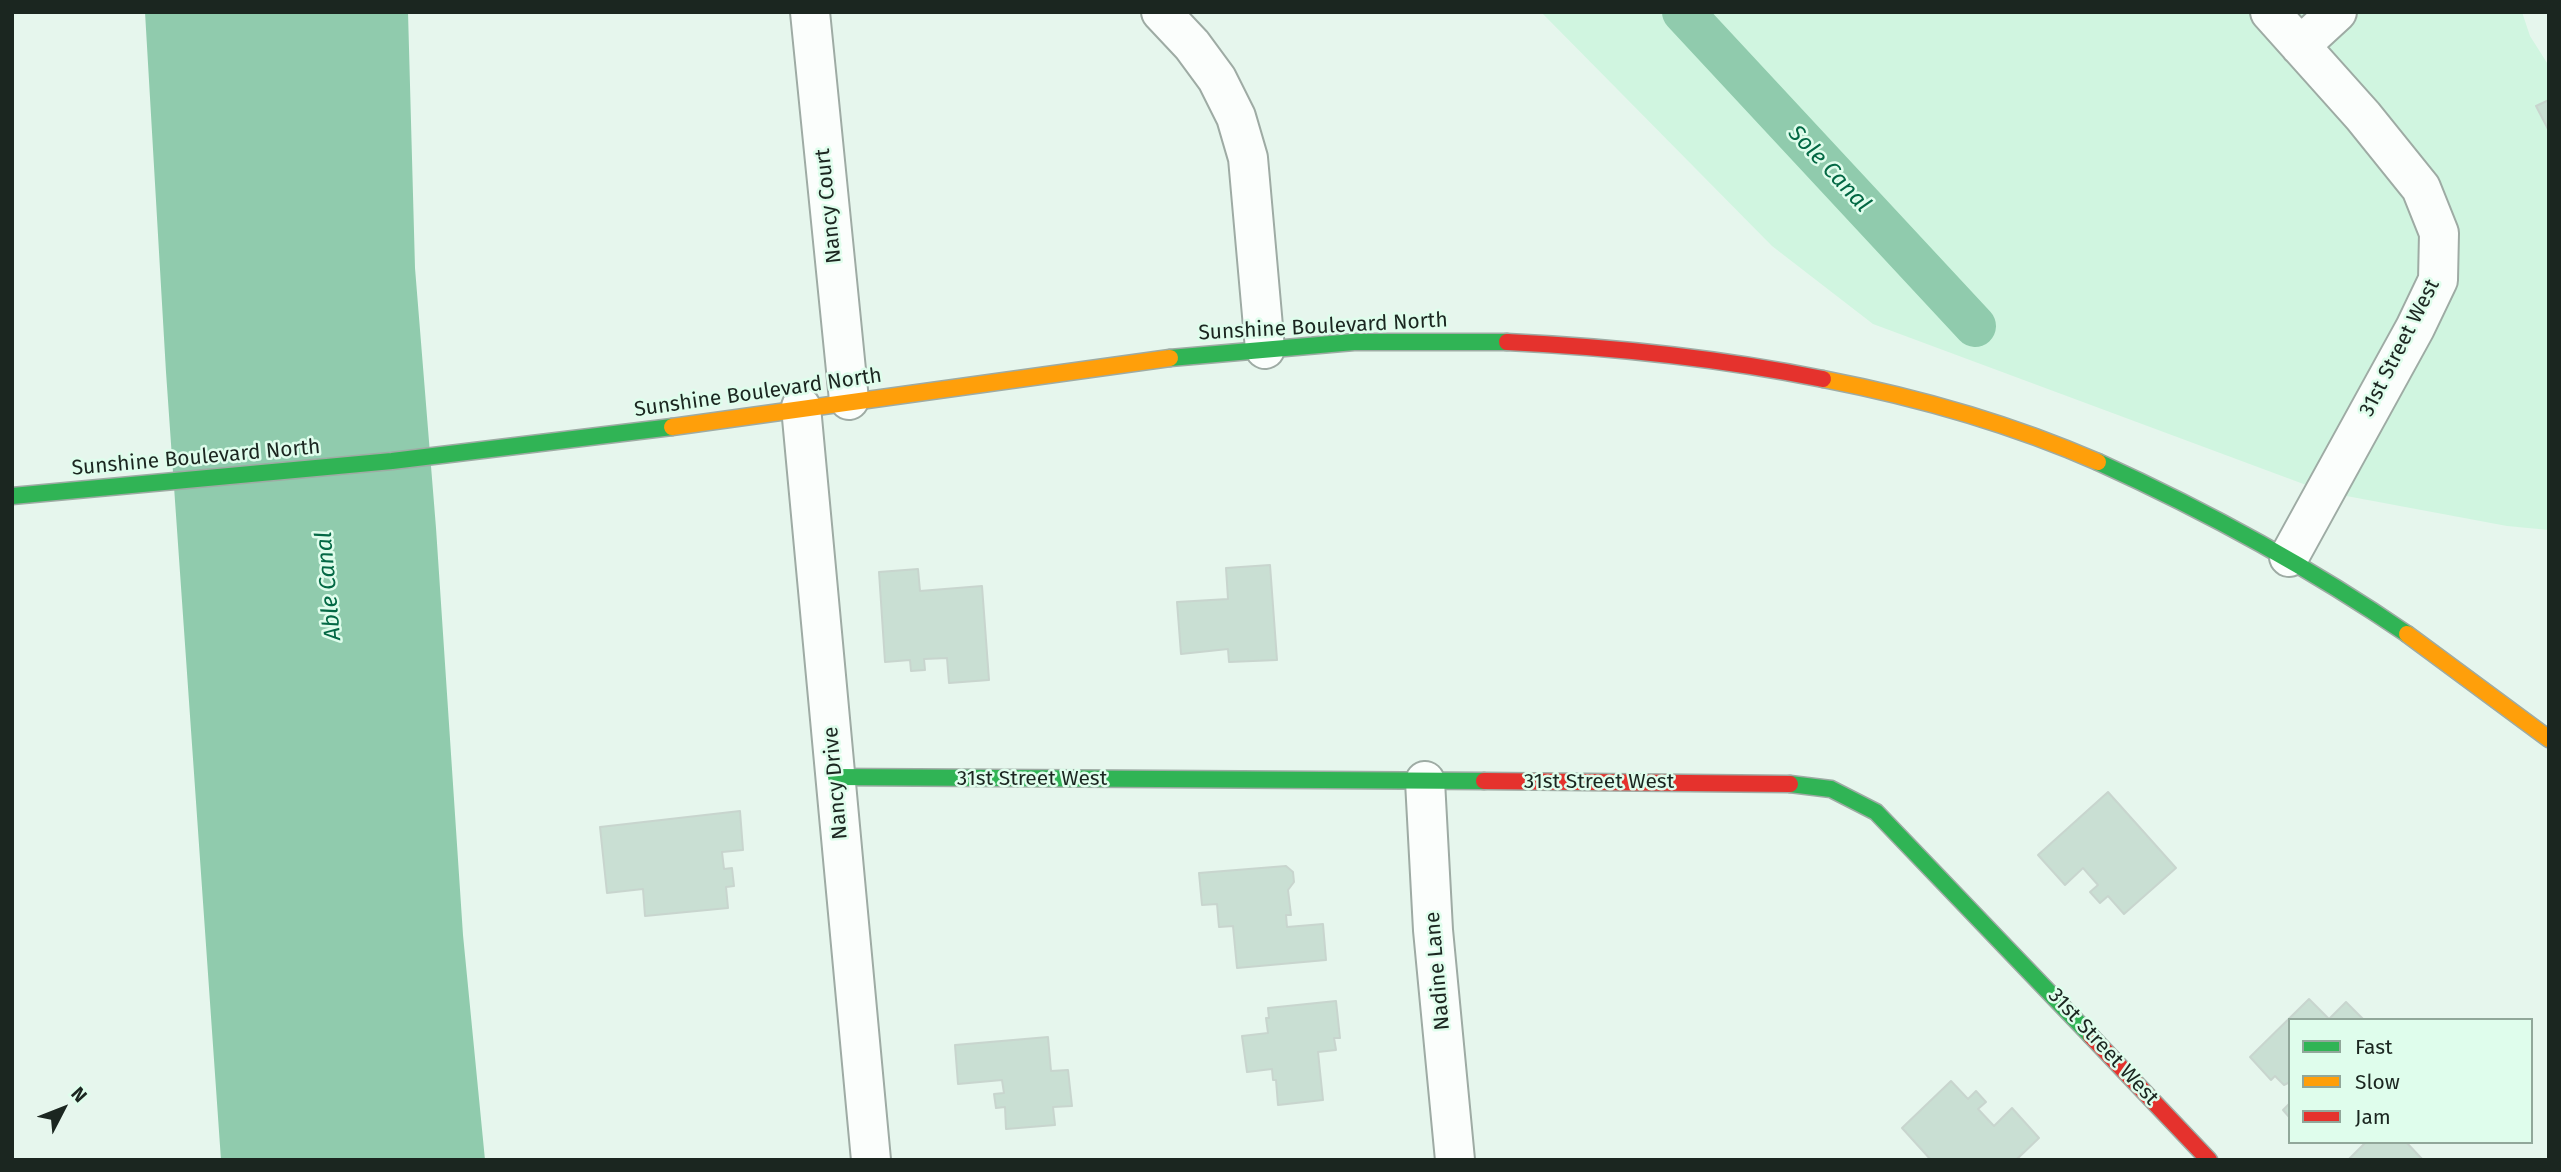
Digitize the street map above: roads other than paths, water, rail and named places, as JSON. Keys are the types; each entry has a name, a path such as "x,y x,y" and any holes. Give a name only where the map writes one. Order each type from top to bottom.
{"street":[{"name":"Nancy Court","path":"810,12 849,400"},
{"path":"1161,12 1192,45 1217,79 1236,117 1248,158 1265,349"},
{"name":"31st Street West","path":"2270,12 2363,116 2421,188 2439,233 2438,280 2415,328 2288,557"},
{"path":"2300,46 2337,12"},
{"name":"Sunshine Boulevard North","path":"12,496 451,456 1198,354 1396,341 1514,342 1605,348 1748,364 1866,386 1977,417 2093,459 2219,519 2288,557 2381,614 2549,739"},
{"name":"Nancy Drive","path":"801,407 871,1160"},
{"name":"31st Street West","path":"836,777 1780,783 1831,789 1876,812 2209,1160"},
{"name":"Nadine Lane","path":"1425,781 1433,930 1455,1160"}],"water":[{"name":"Able Canal","path":"145,12 408,12 415,268 436,528 463,935 485,1160 221,1160 166,372"}],"waterway":[{"name":"Sole Canal","path":"1683,12 1975,326"}]}
